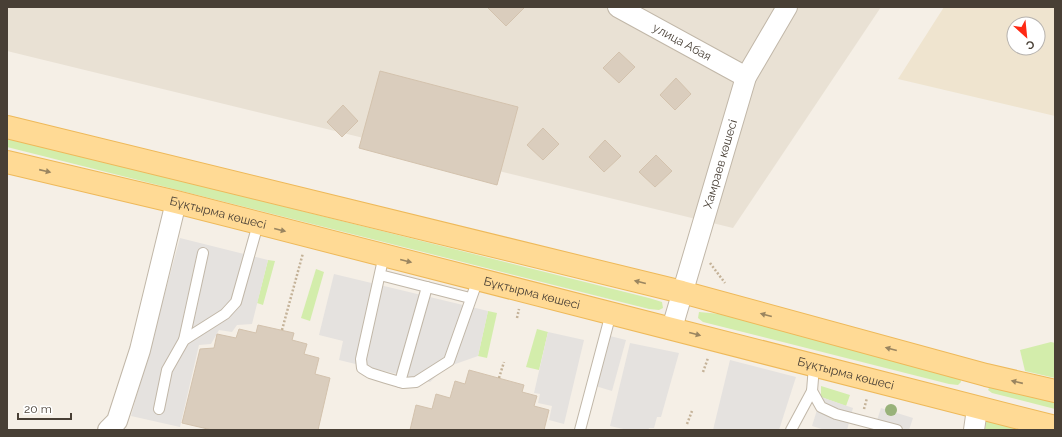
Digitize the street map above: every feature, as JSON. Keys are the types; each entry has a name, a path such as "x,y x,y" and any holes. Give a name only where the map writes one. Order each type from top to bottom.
{"main road":[{"path":"7,127 682,292 986,375 1055,391"},
{"name":"Бұқтырма көшесі","path":"7,162 176,202 258,224 382,265 474,288 611,312 977,409 1055,428"},
{"path":"977,409 986,375"}],"street":[{"name":"улица Абая","path":"618,7 746,76"},
{"name":"Хамраев көшесі","path":"672,328 746,76 787,7"},
{"path":"108,430 117,421 140,350 176,202"},
{"path":"974,430 977,409"}],"lane":[{"path":"184,340 225,314 236,302 258,224"},
{"path":"159,409 167,370 184,340 203,253"},
{"path":"382,265 427,287 474,288 449,361 416,382 400,382 370,373 362,368 361,359 382,265"},
{"path":"400,382 427,287"},
{"path":"580,430 611,312"},
{"path":"792,430 812,390 814,366"},
{"path":"812,390 821,407 836,414 897,430"}],"path":[{"path":"697,245 728,288"},
{"path":"282,330 305,248"},
{"path":"703,372 708,357"},
{"path":"499,378 504,362"},
{"path":"687,424 692,411"}],"shaded area":[{"path":"7,7 881,7 733,228 7,51"},
{"path":"944,7 1055,7 1055,116 898,79"},
{"path":"180,238 268,260 252,324 237,325 232,332 219,330 211,344 199,345 180,427 131,416"},
{"path":"334,274 488,311 478,356 444,368 430,382 339,360 343,341 319,335"},
{"path":"548,332 584,340 564,424 549,420 552,406 538,403 540,394 534,393"},
{"path":"606,335 626,340 612,391 592,385"},
{"path":"630,343 679,353 661,417 657,417 654,428 649,428 648,430 628,430 610,426"},
{"path":"730,360 796,377 779,430 713,430"},
{"path":"821,397 853,408 847,430 825,430 812,426"},
{"path":"881,408 913,418 909,430 874,430"}],"green space":[{"path":"7,137 649,298 662,302 663,308 659,310 649,309 7,147"},
{"path":"268,260 275,261 263,305 257,303"},
{"path":"316,269 324,272 310,321 301,318"},
{"path":"488,311 497,313 487,358 478,356"},
{"path":"699,312 721,314 960,377 961,382 958,385 949,384 703,322 698,318"},
{"path":"537,329 548,332 539,370 526,367"},
{"path":"1051,342 1055,343 1055,378 1025,371 1020,350"},
{"path":"821,386 850,395 846,406 821,397"},
{"path":"990,386 1055,399 1055,409 992,393 988,390"},
{"path":"986,420 1029,430 985,430"}],"building":[{"path":"487,7 525,7 506,26"},
{"path":"619,52 635,67 619,83 603,68"},
{"path":"380,71 518,107 497,185 359,148"},
{"path":"676,78 691,94 675,110 660,95"},
{"path":"343,105 358,121 342,137 327,122"},
{"path":"543,128 559,144 543,160 527,145"},
{"path":"605,140 621,156 604,172 589,157"},
{"path":"656,155 672,171 655,187 639,172"},
{"path":"258,325 294,333 292,340 307,344 304,354 319,358 315,374 330,378 318,430 212,430 182,423 200,349 214,348 217,334 236,338 239,329 256,333"},
{"path":"469,370 524,385 522,392 537,396 534,406 549,410 544,430 410,430 416,405 432,409 436,394 450,398 455,381 465,384"}]}
